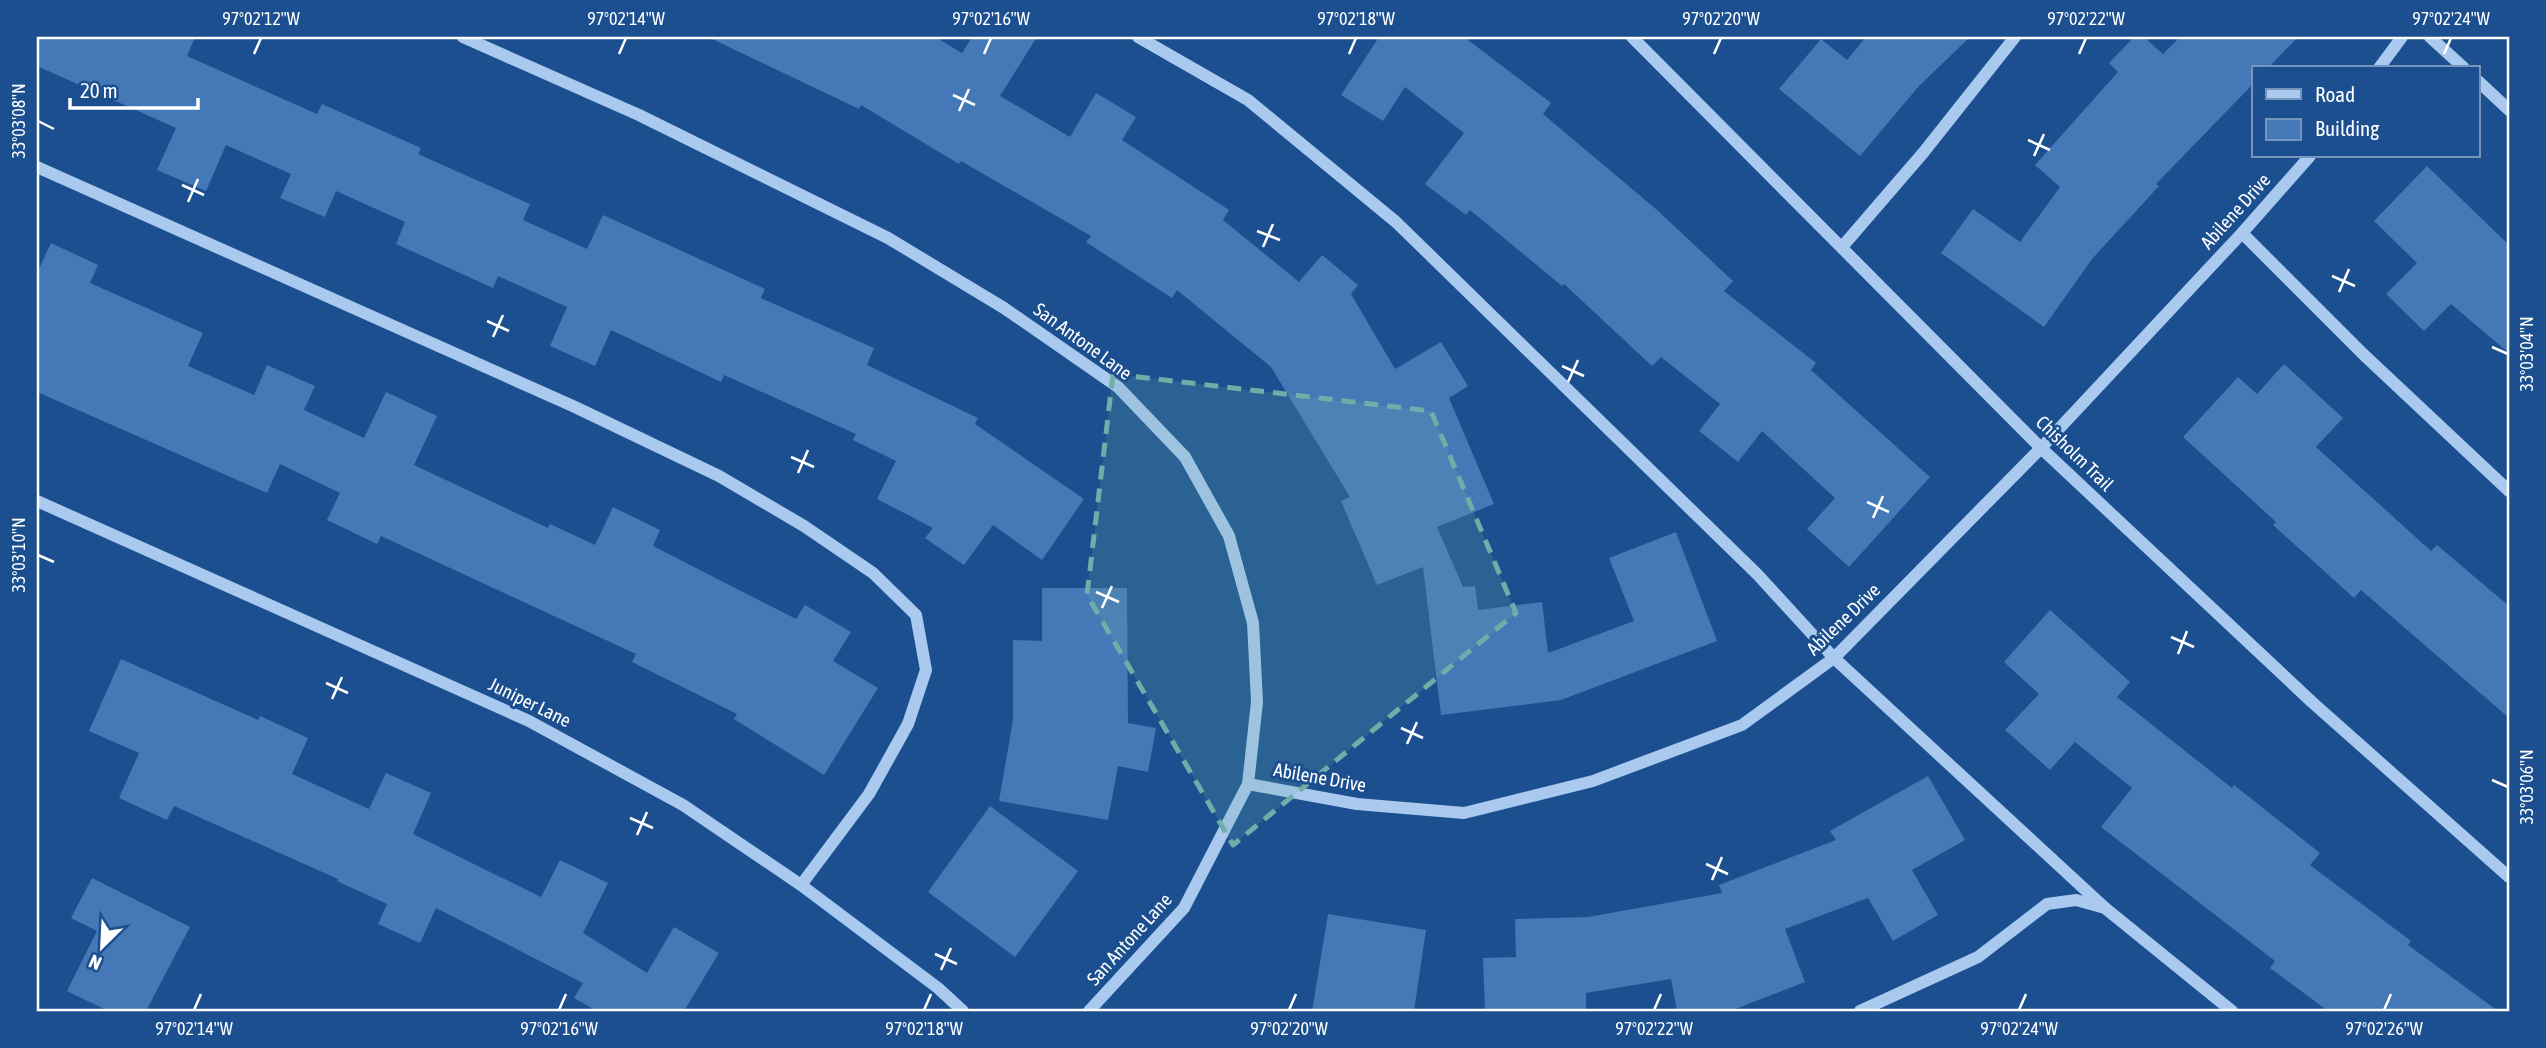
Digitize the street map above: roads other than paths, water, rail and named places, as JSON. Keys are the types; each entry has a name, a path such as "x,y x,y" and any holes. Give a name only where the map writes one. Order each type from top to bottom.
{"street":[{"name":"San Antone Lane","path":"463,37 639,116 888,238 1004,308 1118,387 1185,457 1228,536 1253,623 1257,702 1248,784 1184,908 1089,1011"},
{"path":"1138,37 1248,100 1396,222 1758,575 1834,658 2105,908 2232,1011"},
{"name":"Chisholm Trail","path":"1632,37 1648,41 1842,247 2040,448 2313,703 2509,877"},
{"path":"1842,247 1923,153 2015,37"},
{"path":"2380,66 2402,37"},
{"path":"2430,37 2462,66"},
{"path":"2480,83 2509,110"},
{"name":"Abilene Drive","path":"1248,784 1357,804 1464,813 1593,781 1742,725 1834,658 2040,448 2242,233 2308,158"},
{"path":"37,167 575,407 719,476 804,526 873,573 916,615 926,670 908,724 869,794 801,884"},
{"path":"2242,233 2363,354 2509,491"},
{"name":"Juniper Lane","path":"37,500 529,720 683,805 801,884 938,988 962,1011"},
{"path":"1860,1011 1978,957 2047,904 2076,900 2105,908"}]}
